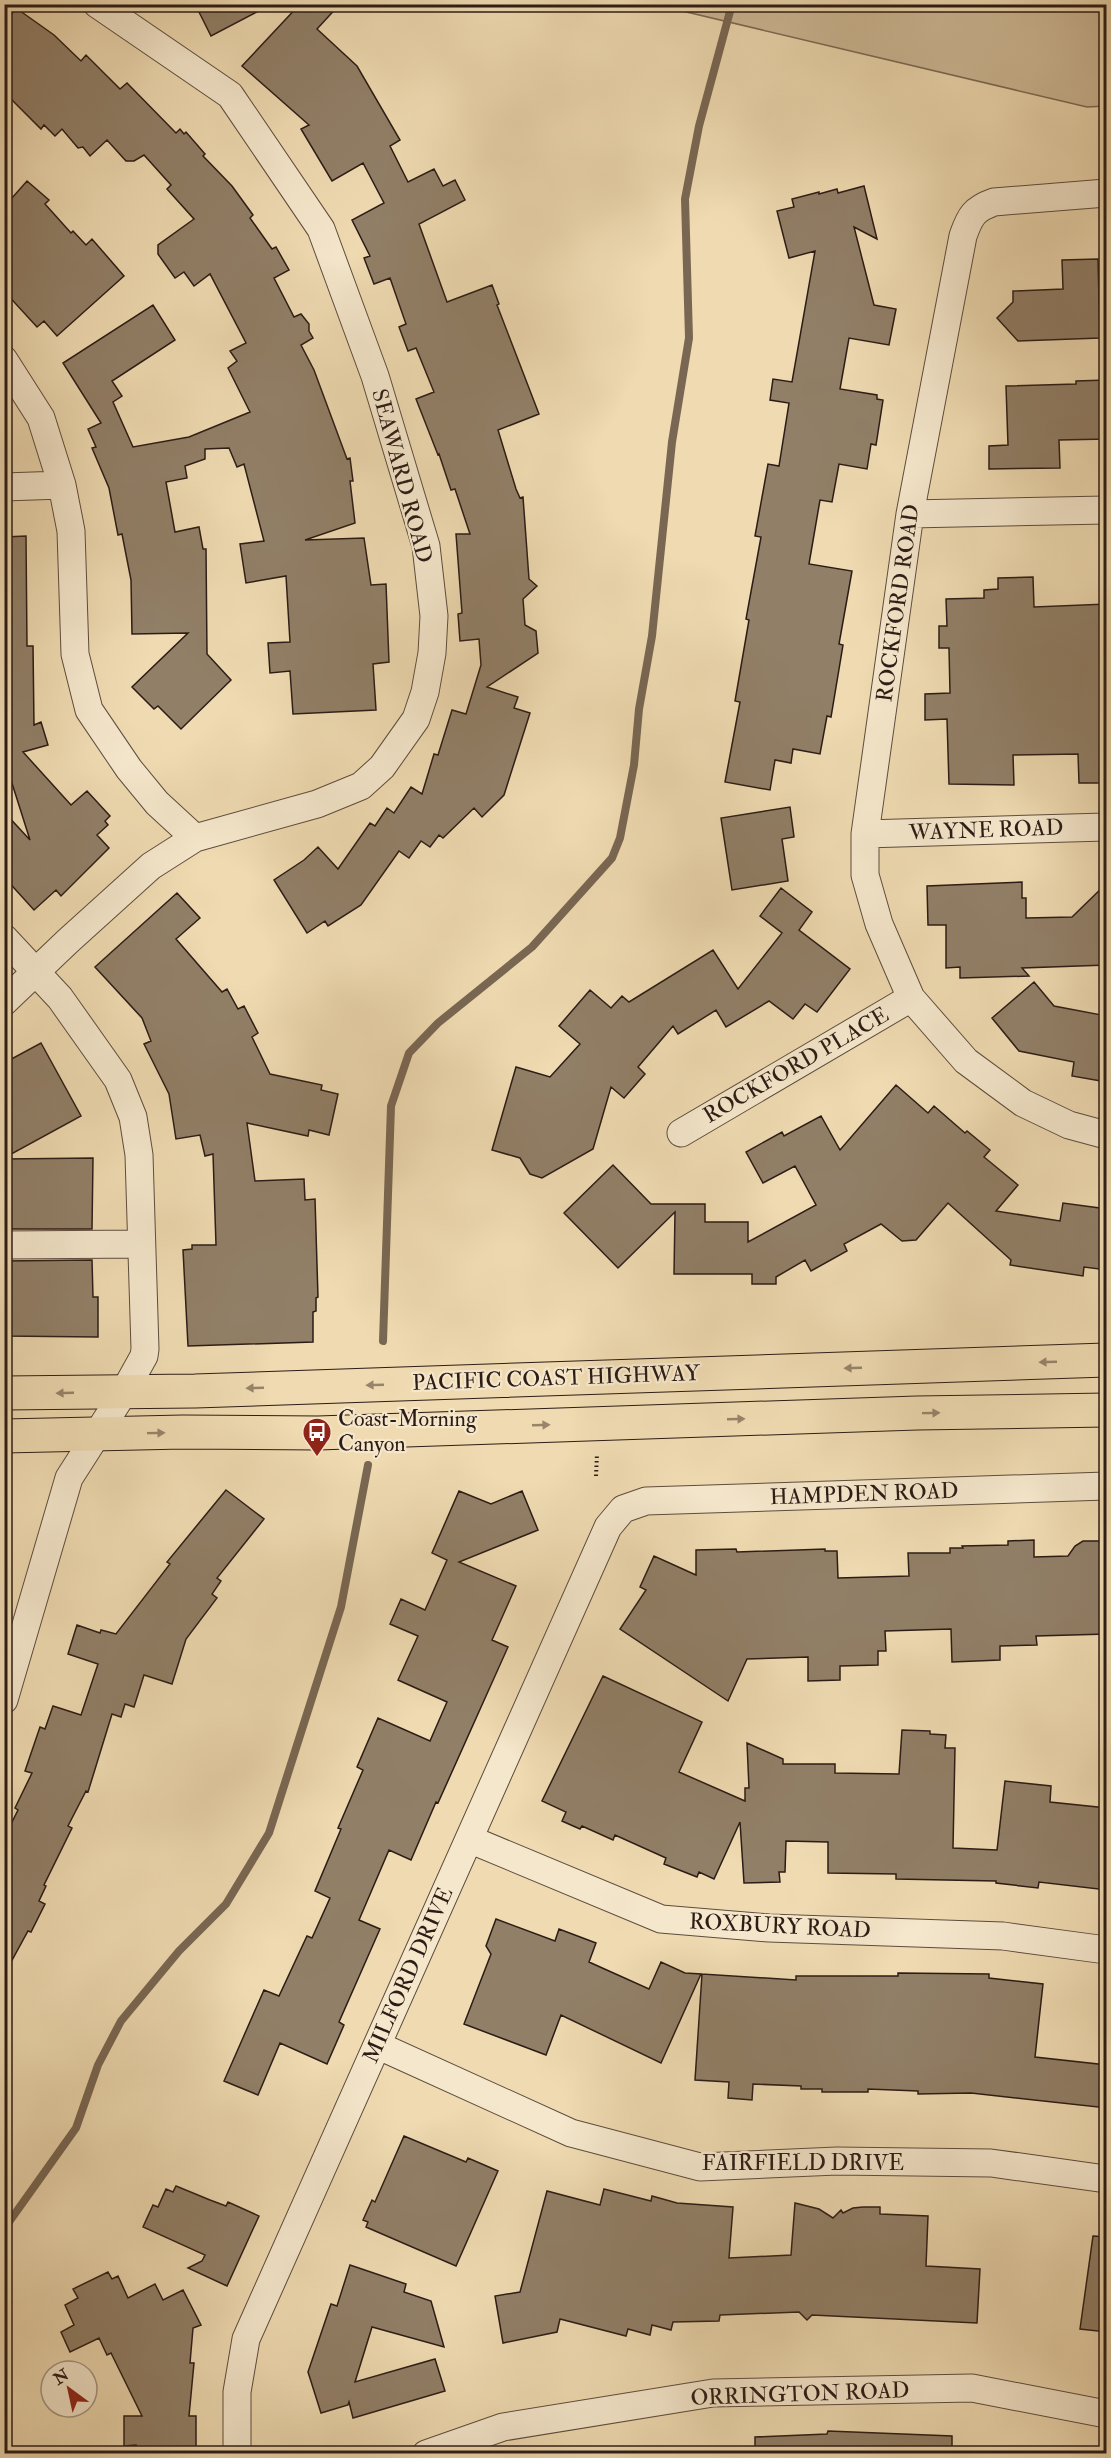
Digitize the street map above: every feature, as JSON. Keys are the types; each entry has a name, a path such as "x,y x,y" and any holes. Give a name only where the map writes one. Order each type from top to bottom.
{"highway":[{"name":"PACIFIC COAST HIGHWAY","path":"4,1393 124,1392 475,1382 821,1368 1107,1360"},
{"name":"PACIFIC COAST HIGHWAY","path":"4,1436 318,1433 1107,1410"}],"street":[{"name":"SEAWARD ROAD","path":"4,1002 151,866 195,838 317,804 361,786 382,767 416,720 425,692 432,653 434,616 426,546 375,376 321,229 230,95 97,4"},
{"name":"ROCKFORD ROAD","path":"1107,193 994,202 978,208 968,221 963,236 910,514 865,834 865,875 879,924 911,998 966,1061 1023,1103 1069,1125 1107,1135"},
{"path":"4,360 41,418 62,485 71,531 75,654 89,710 129,769 157,803 195,838"},
{"path":"4,487 62,485"},
{"path":"910,514 1107,510"},
{"name":"WAYNE ROAD","path":"865,834 1107,827"},
{"path":"4,938 60,998 118,1080 133,1117 140,1155 145,1349 144,1356 124,1392 69,1478 7,1686"},
{"name":"ROCKFORD PLACE","path":"681,1133 911,998"},
{"path":"4,1245 141,1244"},
{"name":"HAMPDEN ROAD","path":"623,1509 646,1501 1107,1486"},
{"name":"MILFORD DRIVE","path":"237,2454 237,2392 246,2339 608,1527 623,1509"},
{"name":"ROXBURY ROAD","path":"469,1839 661,1919 769,1928 1003,1936 1107,1950"},
{"name":"FAIRFIELD DRIVE","path":"377,2045 571,2133 700,2166 837,2161 991,2163 1107,2179"},
{"name":"ORRINGTON ROAD","path":"426,2454 503,2427 713,2393 972,2388 1107,2414"}],"path":[{"path":"596,1476 597,1453"}],"shaded area":[{"path":"657,5 1106,5 1106,106 1087,107"}],"building":[{"path":"195,4 272,4 211,36"},
{"path":"300,4 340,4 317,29 357,66 400,140 390,146 408,182 434,169 443,186 455,180 465,200 419,224 447,302 492,285 499,304 497,305 539,414 498,430 516,489 520,498 523,497 529,579 537,586 523,599 525,625 536,631 538,653 487,687 518,697 514,708 530,713 504,795 482,817 474,808 443,838 439,835 430,847 421,841 409,858 399,851 361,905 328,926 325,921 307,933 274,880 304,860 318,847 338,869 370,823 375,826 387,808 394,813 411,787 422,794 434,754 438,755 452,710 466,714 481,665 479,639 460,641 458,614 462,613 456,534 470,534 455,489 451,490 416,399 434,392 416,348 408,351 399,327 406,324 390,278 374,284 364,258 370,256 352,220 384,203 363,163 332,181 301,129 309,125 242,66"},
{"path":"16,8 54,35 81,61 86,55 120,89 127,83 176,133 180,129 184,134 186,132 205,154 203,156 232,186 253,215 250,218 272,249 276,247 289,270 274,278 294,317 301,314 309,324 309,331 313,338 301,345 314,370 347,459 350,458 353,481 350,481 355,523 305,540 364,538 371,585 386,584 389,662 373,664 376,710 293,714 290,671 270,673 268,643 290,642 286,576 246,583 240,544 264,541 244,464 237,467 229,448 205,449 205,459 185,466 187,478 166,482 175,532 199,527 203,549 206,549 207,654 231,680 181,729 158,706 154,709 132,687 188,633 132,634 131,580 122,534 118,535 109,488 92,448 96,447 88,429 101,423 63,363 153,305 175,340 112,381 122,396 113,402 133,447 189,437 250,412 228,368 237,361 230,351 246,343 210,274 194,286 184,272 175,278 158,254 158,245 194,219 167,189 171,185 144,155 134,161 126,161 107,140 90,156 83,147 78,148 62,129 55,136 44,125 41,129 4,92 4,24"},
{"path":"27,181 49,200 45,204 71,233 73,231 86,245 92,239 124,276 57,336 44,321 37,327 4,291 4,207"},
{"path":"864,186 877,239 854,227 874,305 896,309 889,345 849,338 840,389 877,395 877,399 883,400 876,445 871,444 867,469 839,464 832,502 820,500 809,564 852,571 839,644 843,645 831,717 827,716 820,754 793,749 791,763 775,760 770,790 725,782 740,702 735,701 749,620 746,619 761,537 755,536 768,464 779,466 789,403 770,400 773,379 792,382 815,251 789,258 777,211 794,207 792,199 837,189 838,193"},
{"path":"1098,259 1100,338 1018,341 997,318 1013,302 1013,291 1063,289 1062,260"},
{"path":"1107,380 1107,439 1059,440 1060,468 989,469 989,446 1008,445 1006,386 1076,384 1076,381"},
{"path":"26,536 27,646 33,646 34,725 41,722 48,745 23,752 71,805 87,791 110,816 105,821 108,825 97,835 109,848 61,896 56,890 34,910 4,877 4,812 30,840 4,758 4,537"},
{"path":"1033,577 1034,607 1107,604 1107,783 1079,783 1078,754 1013,755 1014,785 949,784 947,719 925,720 925,694 950,693 949,648 939,648 939,626 947,626 946,599 984,598 984,590 998,589 998,578"},
{"path":"790,807 794,837 782,839 788,881 732,890 721,818"},
{"path":"1022,882 1022,898 1026,898 1026,918 1072,917 1107,883 1107,965 1022,968 1029,976 960,978 960,967 946,968 946,925 928,925 927,886"},
{"path":"781,888 812,912 799,930 850,969 817,1012 805,1004 793,1019 769,1001 726,1027 716,1010 678,1034 673,1026 638,1067 645,1074 624,1098 611,1087 593,1149 542,1178 530,1174 520,1158 492,1150 516,1067 550,1077 580,1044 559,1026 590,990 611,1008 622,996 629,1002 713,950 738,989 782,933 760,916"},
{"path":"177,893 200,918 176,939 222,992 227,989 238,1009 244,1006 258,1033 252,1037 270,1074 322,1085 321,1090 338,1094 329,1135 309,1130 308,1136 247,1123 255,1181 304,1179 305,1200 315,1199 318,1297 316,1298 316,1311 313,1312 313,1342 188,1346 183,1250 192,1249 192,1245 216,1245 213,1154 205,1156 200,1135 176,1139 169,1094 144,1044 151,1041 142,1018 95,967"},
{"path":"1034,982 1054,1006 1107,1016 1107,1082 1072,1076 1074,1062 1019,1051 992,1018"},
{"path":"41,1043 81,1116 4,1158 4,1063"},
{"path":"896,1085 928,1113 934,1106 965,1133 967,1131 990,1150 984,1157 1018,1185 996,1211 1060,1221 1063,1203 1107,1209 1107,1270 1084,1267 1083,1276 1010,1265 1011,1260 948,1203 916,1240 902,1241 881,1224 844,1244 847,1251 811,1271 805,1260 776,1277 776,1284 752,1284 752,1274 674,1274 675,1212 618,1268 564,1213 613,1165 651,1204 705,1204 705,1222 748,1222 748,1242 816,1205 795,1166 763,1183 746,1152 782,1132 784,1136 821,1116 840,1150"},
{"path":"93,1158 92,1229 4,1229 4,1159"},
{"path":"92,1260 93,1297 98,1297 98,1337 4,1336 4,1261"},
{"path":"226,1490 264,1519 217,1578 221,1581 212,1594 217,1598 186,1639 172,1684 144,1675 134,1707 125,1704 121,1717 112,1714 88,1792 86,1791 68,1826 72,1828 44,1885 46,1886 39,1901 45,1904 31,1932 28,1931 4,1975 4,1838 32,1773 25,1771 40,1727 45,1729 53,1706 81,1715 98,1664 68,1654 77,1625 100,1633 101,1630 116,1634 170,1564 167,1562"},
{"path":"459,1491 491,1504 522,1491 538,1530 459,1562 516,1586 492,1640 508,1647 411,1860 389,1850 359,1920 380,1929 339,2022 344,2025 327,2064 280,2043 258,2095 224,2081 264,1990 279,1996 307,1936 312,1938 330,1898 315,1891 341,1829 338,1828 363,1770 357,1767 378,1718 430,1741 447,1702 398,1680 418,1636 390,1624 401,1599 425,1610 447,1560 432,1553"},
{"path":"1034,1540 1034,1557 1068,1556 1075,1546 1083,1541 1107,1541 1107,1634 1036,1636 1037,1645 1000,1646 1000,1660 952,1662 951,1629 885,1631 886,1651 878,1651 878,1665 840,1666 840,1680 808,1681 808,1657 747,1659 728,1701 620,1629 646,1590 640,1587 654,1556 696,1575 696,1550 736,1549 737,1552 825,1549 825,1551 837,1551 838,1578 909,1576 908,1553 950,1553 950,1548 963,1548 962,1546 1008,1545 1008,1541"},
{"path":"603,1676 702,1722 679,1772 745,1801 745,1788 749,1788 747,1743 783,1759 783,1764 835,1764 835,1773 899,1774 902,1730 930,1731 930,1734 946,1735 945,1748 955,1748 953,1848 997,1850 1005,1781 1051,1786 1050,1802 1107,1808 1107,1890 1039,1882 1038,1888 996,1883 996,1881 896,1879 896,1874 828,1873 828,1842 786,1841 785,1872 779,1872 780,1882 744,1883 740,1822 714,1879 699,1872 697,1877 664,1864 666,1858 615,1835 613,1840 582,1826 580,1829 562,1821 566,1812 542,1801"},
{"path":"496,1919 555,1941 559,1929 596,1943 589,1962 649,1989 661,1962 685,1973 701,1974 661,2063 561,2015 546,2055 464,2024 491,1954 486,1946"},
{"path":"898,1973 989,1974 989,1978 1043,1984 1035,2057 1107,2065 1107,2108 971,2093 918,2094 918,2091 868,2089 868,2092 822,2092 822,2089 801,2089 801,2086 753,2084 752,2100 728,2098 729,2082 695,2080 702,1974 796,1980 796,1976 898,1976"},
{"path":"404,2136 466,2162 468,2158 498,2171 456,2266 366,2227 368,2222 363,2220 372,2200 375,2202"},
{"path":"176,2186 226,2206 228,2202 259,2216 227,2286 188,2268 202,2261 205,2255 143,2227 153,2205 158,2207 166,2189 173,2192"},
{"path":"604,2189 651,2201 652,2196 677,2203 733,2207 729,2258 791,2255 795,2203 819,2209 833,2218 841,2210 843,2213 853,2208 863,2207 880,2207 880,2214 928,2216 926,2266 980,2269 977,2323 812,2315 807,2320 799,2312 720,2315 719,2321 673,2322 671,2330 652,2325 650,2335 628,2329 626,2336 560,2319 557,2332 503,2343 495,2296 520,2292 547,2191 600,2205"},
{"path":"1093,2236 1107,2237 1107,2332 1080,2329"},
{"path":"350,2265 406,2284 404,2292 431,2301 444,2347 372,2327 355,2382 435,2359 445,2391 353,2418 349,2402 348,2405 321,2413 308,2372 331,2304 337,2306"},
{"path":"108,2272 112,2279 118,2276 128,2298 155,2284 163,2300 183,2290 201,2325 193,2328 190,2363 194,2363 189,2416 196,2416 196,2454 136,2454 136,2445 124,2446 124,2416 142,2416 111,2353 107,2355 99,2338 70,2352 61,2332 74,2325 65,2305 78,2298 73,2289"},
{"path":"828,2431 952,2436 952,2454 755,2454 755,2437 827,2434"}],"waterway":[{"path":"383,1341 391,1106 409,1053 438,1023 532,947 612,858 620,838 634,765 639,709 652,636 672,442 689,338 685,199 699,126 732,4"},
{"path":"4,2229 76,2128 98,2065 121,2021 179,1951 226,1904 269,1833 341,1607 368,1465"}],"place":[{"name":"Coast-Morning Canyon","path":"317,1458"}]}
